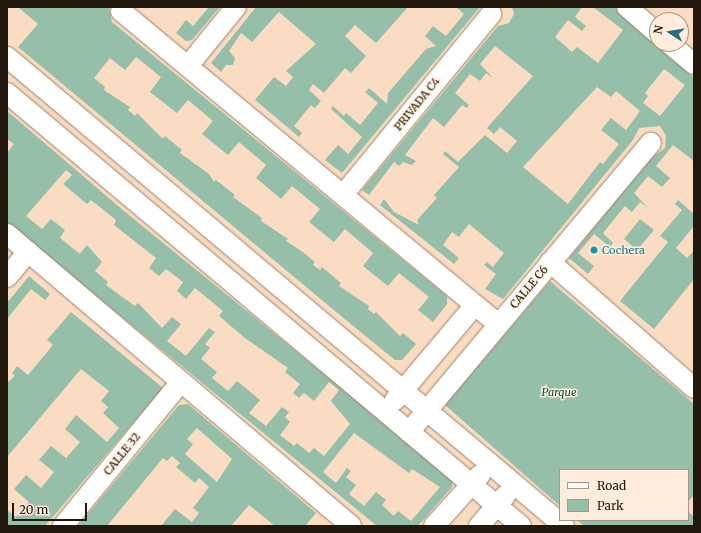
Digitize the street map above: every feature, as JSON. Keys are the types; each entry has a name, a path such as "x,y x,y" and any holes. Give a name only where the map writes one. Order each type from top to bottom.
{"street":[{"path":"188,66 236,7"},
{"path":"627,7 649,26"},
{"path":"121,11 498,324"},
{"name":"PRIVADA C4","path":"343,195 491,14"},
{"path":"680,52 694,64"},
{"path":"8,60 428,410 564,526"},
{"path":"7,94 194,254 521,526"},
{"path":"40,121 60,102"},
{"name":"CALLE C6","path":"409,432 651,143"},
{"path":"194,254 213,232"},
{"path":"7,234 181,382 338,522"},
{"path":"7,277 28,252"},
{"path":"226,280 245,258"},
{"path":"550,262 694,388"},
{"path":"384,412 475,305"},
{"name":"CALLE 32","path":"63,526 181,382"},
{"path":"434,526 491,464"},
{"path":"479,526 516,484"}],"green space":[{"path":"18,7 109,7 112,22 447,296 447,304 433,322 418,310 429,297 399,273 388,286 374,275 363,266 373,253 345,229 334,242 309,222 320,209 292,186 281,199 256,178 266,165 239,142 228,155 202,134 213,121 188,100 177,113 150,92 161,77 136,57 125,70 110,58 94,78 105,87 104,90 130,107 128,110 135,116 137,113 163,139 165,136 182,150 180,153 209,174 214,182 216,180 235,195 233,197 262,218 261,221 288,239 286,241 315,262 313,265 320,270 322,267 341,283 339,286 369,306 368,309 374,314 376,312 400,336 403,333 416,344 402,360 395,360 18,47 38,24"},
{"path":"209,7 220,7 192,40 186,41 176,33 186,20 193,26"},
{"path":"256,7 408,7 376,43 355,25 345,36 366,56 351,73 345,68 324,93 313,84 309,90 321,101 315,108 311,105 294,126 302,133 299,137 255,100 274,77 286,86 293,77 286,71 316,44 279,12 252,42 241,33 229,51 235,58 233,65 226,65 221,72 211,63"},
{"path":"456,7 480,7 342,173 325,160 338,145 348,154 362,137 331,109 333,106 344,116 346,113 360,125 378,103 365,92 369,88 387,104 388,93 426,49 436,46 425,36 433,26 446,36 464,14"},
{"path":"512,7 582,7 575,17 586,26 582,31 568,20 555,37 572,52 577,47 598,63 623,30 593,7 616,7 649,37 649,52 665,52 694,78 694,161 673,145 656,166 670,178 662,187 648,176 634,193 648,208 640,202 632,212 625,206 603,233 613,243 610,247 594,234 578,253 594,266 588,274 569,258 651,158 665,148 666,136 660,126 639,128 633,140 503,299 485,289 496,274 484,265 487,262 493,267 504,253 469,224 459,237 452,232 443,245 459,258 454,264 380,205 384,199 394,212 419,225 417,220 437,198 434,195 459,167 443,154 445,151 458,162 485,135 507,153 517,141 500,127 494,134 487,128 533,76 495,46 480,64 493,78 486,73 480,81 470,74 455,93 469,105 467,108 462,105 444,127 433,118 405,155 416,161 412,165 403,162 399,166 394,162 369,195 362,190 498,26 509,23 514,14","holes":["664,69 685,85 660,116 643,103 648,96 645,93","597,87 611,97 616,91 640,111 626,130 611,118 601,130 619,144 603,164 600,162 568,204 523,167"]},
{"path":"7,111 124,211 453,479 452,487 418,526 377,526 7,223 7,153 14,144 7,139","holes":["66,170 72,175 63,184 87,204 91,200 116,220 114,225 156,258 149,268 159,276 166,269 183,282 177,291 186,299 195,288 223,311 219,316 245,338 288,368 285,372 300,384 293,393 299,398 304,393 314,401 329,382 339,390 331,401 350,424 324,456 314,448 309,453 297,443 294,446 280,435 290,422 285,417 289,412 282,407 266,426 249,413 260,400 237,381 228,391 212,378 217,372 201,359 210,348 205,344 215,332 209,328 186,356 167,341 181,324 172,317 162,328 138,303 135,306 106,285 108,282 95,271 102,262 87,245 80,254 60,238 65,230 51,219 42,229 26,216","354,433 409,473 412,469 440,487 411,521 398,511 394,516 382,505 386,500 376,492 364,506 349,494 356,485 346,477 351,471 347,468 336,483 323,472"]},
{"path":"678,200 694,214 694,226 676,248 687,258 694,251 694,279 654,329 620,301 668,242 660,236 682,210 675,204"},
{"path":"640,219 654,230 637,250 624,239"},
{"path":"29,276 50,294 45,300 31,289 7,319 7,303"},
{"name":"Parque","path":"550,281 694,404 694,495 689,501 689,469 559,469 559,505 445,405"},
{"path":"71,312 163,388 45,526 7,526 7,510 16,517 29,502 14,489 26,475 41,488 54,472 39,460 51,446 66,458 80,442 65,429 76,415 107,442 119,428 103,413 108,407 101,401 109,391 81,369 7,457 7,383 15,376 12,373 17,366 28,375 53,345 47,340"},
{"path":"188,404 316,513 305,526 275,526 249,505 231,526 161,526 175,509 192,522 199,513 193,508 209,487 199,478 195,483 176,467 180,463 172,456 167,461 163,458 107,526 78,526 179,405","holes":["197,428 232,459 217,482 185,454 193,444 187,439"]},
{"path":"689,512 694,517 694,526 584,526 578,521 689,521"}],"place":[{"name":"Cochera","path":"594,250"}]}
